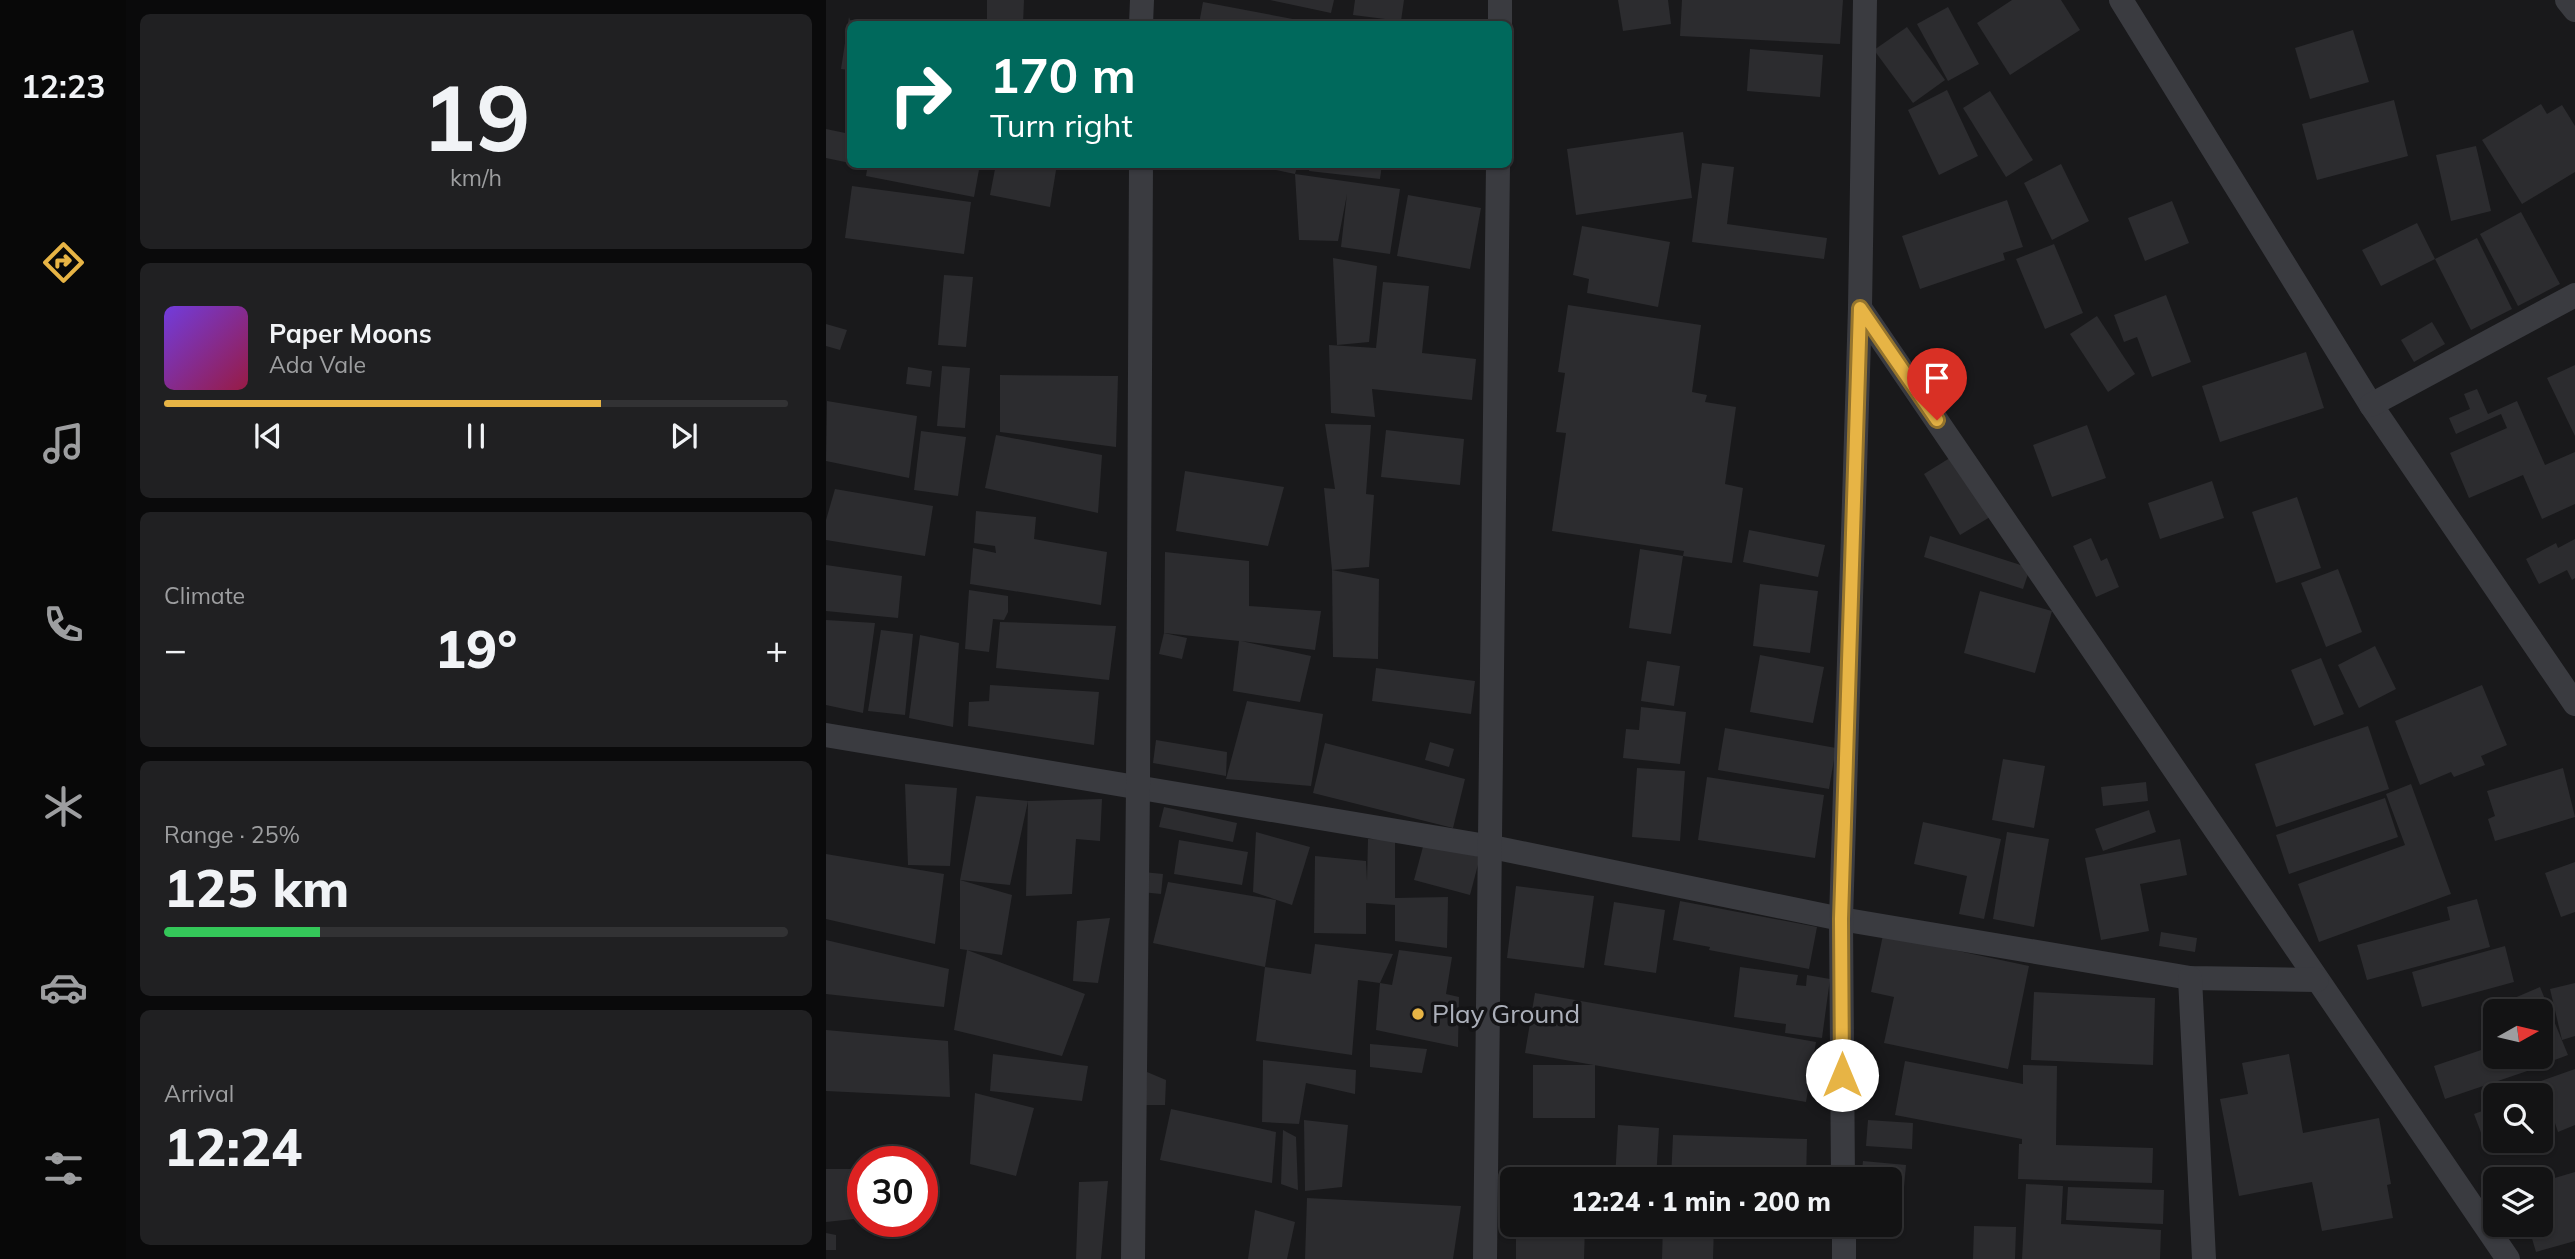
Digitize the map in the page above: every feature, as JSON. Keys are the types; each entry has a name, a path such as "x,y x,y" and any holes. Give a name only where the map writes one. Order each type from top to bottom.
{"street":[{"path":"1141,21 1142,0"},
{"path":"1500,0 1500,21"},
{"path":"1843,1167 1841,919 1860,308 1865,0"},
{"path":"2121,0 2371,405 2575,704"},
{"path":"2567,0 2575,10"},
{"path":"1133,1259 1140,168"},
{"path":"1485,1259 1492,847 1498,168"},
{"path":"2371,405 2575,295"},
{"path":"1860,308 2508,1259"},
{"path":"826,735 1492,847 1841,919 2190,978 2317,980"},
{"path":"2190,978 2204,1259"},
{"path":"1843,1237 1844,1259"}],"building":[{"path":"987,0 1024,0 1023,21 987,21"},
{"path":"1270,0 1334,0 1331,13"},
{"path":"1355,0 1404,0 1401,21 1353,15"},
{"path":"1618,0 1668,0 1671,24 1623,31"},
{"path":"1682,0 1843,0 1840,44 1680,36"},
{"path":"2012,0 2061,0 2080,30 2010,75 1977,23"},
{"path":"1203,2 1303,21 1200,21"},
{"path":"1948,7 1979,64 1948,81 1917,24"},
{"path":"1907,27 1945,80 1913,103 1874,50"},
{"path":"847,30 847,70 841,69"},
{"path":"2353,30 2369,82 2310,99 2295,48"},
{"path":"1750,49 1823,55 1820,97 1747,91"},
{"path":"1947,90 1978,156 1939,175 1908,110"},
{"path":"1990,91 2033,160 2006,177 1963,108"},
{"path":"2394,100 2408,156 2317,180 2302,124"},
{"path":"2541,104 2547,114 2562,105 2575,126 2575,172 2522,204 2482,140"},
{"path":"826,129 847,133 847,162 826,158"},
{"path":"1683,132 1692,198 1576,215 1567,149"},
{"path":"2476,146 2491,211 2451,221 2436,155"},
{"path":"1702,163 1734,167 1727,224 1827,238 1824,259 1692,242"},
{"path":"2061,164 2089,221 2052,240 2024,183"},
{"path":"867,168 979,168 974,197 866,176"},
{"path":"995,168 1056,168 1050,207 990,195"},
{"path":"1266,168 1297,168 1295,174"},
{"path":"1309,168 1381,168 1380,179 1309,171"},
{"path":"1295,174 1400,189 1390,254 1341,247 1347,194 1338,241 1299,240"},
{"path":"852,186 971,202 964,254 845,238"},
{"path":"1408,195 1481,208 1470,269 1397,256"},
{"path":"2007,200 2023,247 2003,253 2005,260 1920,289 1902,236"},
{"path":"2172,201 2189,243 2145,261 2128,218"},
{"path":"2521,212 2560,284 2518,306 2480,234"},
{"path":"2417,223 2435,259 2381,286 2362,250"},
{"path":"1582,226 1670,242 1658,307 1587,293 1589,279 1573,275"},
{"path":"2477,238 2512,309 2471,330 2435,259"},
{"path":"2054,244 2083,313 2045,329 2016,259"},
{"path":"1333,258 1377,266 1369,342 1337,345"},
{"path":"944,275 973,277 966,347 938,345"},
{"path":"1383,282 1429,286 1422,353 1476,359 1472,400 1372,389 1375,417 1331,413 1329,345 1376,348"},
{"path":"2166,295 2191,362 2152,377 2137,337 2124,342 2114,315"},
{"path":"1568,305 1701,325 1692,392 1707,395 1705,402 1736,407 1725,484 1743,488 1732,563 1683,556 1684,551 1552,531 1566,433 1556,432 1565,373 1558,372"},
{"path":"2097,316 2135,374 2108,392 2070,334"},
{"path":"2432,322 2445,344 2414,362 2401,340"},
{"path":"826,324 847,330 840,350 826,346"},
{"path":"2306,352 2324,408 2220,442 2202,386"},
{"path":"2575,365 2575,436 2547,378"},
{"path":"942,366 970,368 965,428 937,426"},
{"path":"908,367 932,371 930,387 906,384"},
{"path":"1000,375 1118,376 1116,447 1000,432"},
{"path":"2477,389 2488,414 2517,401 2545,465 2575,452 2575,504 2542,519 2523,475 2469,498 2450,453 2507,428 2501,414 2456,434 2449,418 2470,409 2464,394"},
{"path":"827,401 917,416 909,478 826,461"},
{"path":"1325,424 1371,425 1366,494 1374,495 1369,567 1332,570 1324,488 1335,489"},
{"path":"2087,425 2106,478 2052,497 2033,445"},
{"path":"1386,430 1464,439 1460,485 1381,477"},
{"path":"921,431 966,437 958,496 914,490"},
{"path":"996,435 1102,455 1098,513 985,488"},
{"path":"1953,456 1990,517 1960,535 1924,474"},
{"path":"1185,471 1284,487 1268,546 1176,531"},
{"path":"2212,481 2224,518 2160,539 2148,503"},
{"path":"835,489 933,506 925,556 826,540 826,520"},
{"path":"2297,497 2321,568 2276,583 2252,512"},
{"path":"976,511 1036,517 1034,539 1107,552 1101,605 970,584 973,548 996,553 995,546 974,543"},
{"path":"1749,530 1825,545 1818,577 1743,562"},
{"path":"1930,536 2030,568 2023,589 1924,557"},
{"path":"2091,538 2101,561 2107,558 2119,587 2096,597 2073,546"},
{"path":"2575,539 2575,578 2572,580 2567,570 2539,584 2526,559 2556,543 2558,548"},
{"path":"1640,549 1683,556 1671,634 1629,628"},
{"path":"1165,552 1249,561 1249,606 1321,611 1315,650 1241,641 1311,656 1300,702 1233,691 1239,641 1164,633"},
{"path":"826,565 902,576 898,618 826,611"},
{"path":"2338,569 2362,632 2326,647 2301,583"},
{"path":"1332,570 1379,579 1378,659 1333,657"},
{"path":"1760,584 1818,591 1810,653 1753,646"},
{"path":"969,590 1008,596 1008,612 1004,620 993,619 989,652 965,649"},
{"path":"1980,591 2052,611 2035,673 1964,653"},
{"path":"826,620 875,623 863,713 826,705"},
{"path":"1000,622 1116,626 1109,680 996,668"},
{"path":"881,630 913,634 905,715 868,711"},
{"path":"1164,633 1187,638 1182,659 1159,654"},
{"path":"920,635 959,643 953,727 909,718"},
{"path":"2375,646 2396,689 2359,708 2338,665"},
{"path":"1760,655 1824,667 1813,723 1750,712"},
{"path":"2321,658 2344,714 2314,726 2291,670"},
{"path":"1647,661 1680,666 1674,706 1641,701"},
{"path":"1376,668 1475,681 1471,714 1372,701"},
{"path":"990,685 1099,692 1094,745 968,726 969,702 989,701"},
{"path":"2482,685 2507,745 2481,756 2485,765 2454,777 2451,772 2420,785 2395,721"},
{"path":"1247,701 1323,714 1311,786 1226,779"},
{"path":"1641,707 1686,712 1680,764 1623,758 1626,729 1639,730"},
{"path":"2368,726 2389,789 2276,827 2255,764"},
{"path":"1725,728 1836,748 1829,789 1718,770"},
{"path":"1156,740 1227,752 1226,776 1153,763"},
{"path":"1430,742 1454,749 1449,767 1425,760"},
{"path":"1325,743 1465,779 1453,828 1313,793"},
{"path":"2003,759 2045,766 2034,828 1992,820"},
{"path":"1637,768 1685,771 1680,841 1632,837"},
{"path":"2563,768 2575,817 2495,841 2488,819 2495,816 2487,791"},
{"path":"1707,777 1824,795 1815,858 1698,840"},
{"path":"2146,782 2148,801 2103,806 2101,787"},
{"path":"905,784 957,788 950,866 908,865"},
{"path":"2411,784 2451,894 2319,942 2298,884 2405,845 2386,794"},
{"path":"976,796 1028,801 1010,885 960,880"},
{"path":"2385,798 2398,837 2289,874 2276,835"},
{"path":"1102,799 1100,841 1076,839 1072,894 1026,896 1028,801"},
{"path":"1164,807 1237,823 1233,842 1159,827"},
{"path":"2149,810 2156,832 2103,851 2095,829"},
{"path":"1923,822 2001,839 1984,919 1959,914 1967,876 1914,864"},
{"path":"1256,832 1310,847 1292,905 1253,892"},
{"path":"2007,832 2049,839 2034,927 1993,919"},
{"path":"1368,839 1395,840 1395,898 1448,897 1447,948 1395,941 1395,905 1366,903 1366,934 1314,933 1315,856 1366,861 1367,881"},
{"path":"2180,839 2187,875 2140,884 2149,931 2101,940 2085,858"},
{"path":"1179,840 1248,852 1242,885 1174,874"},
{"path":"1424,843 1480,857 1470,895 1414,880"},
{"path":"826,854 944,874 935,944 826,919"},
{"path":"2575,862 2575,912 2561,917 2545,873"},
{"path":"1143,872 1163,874 1161,894 1141,892"},
{"path":"960,880 1012,895 1002,955 960,949"},
{"path":"1168,882 1276,900 1265,967 1153,943"},
{"path":"1516,886 1594,896 1584,968 1507,958"},
{"path":"2477,899 2490,947 2367,980 2357,945 2450,920 2447,907"},
{"path":"1680,901 1817,927 1809,969 1709,950 1710,947 1673,940"},
{"path":"1614,902 1665,910 1656,973 1604,965"},
{"path":"1110,918 1098,983 1073,981 1077,921"},
{"path":"2161,932 2197,938 2195,952 2159,946"},
{"path":"1883,935 2029,966 2008,1069 1884,1043 1894,997 1871,992"},
{"path":"826,940 949,969 944,1007 826,994"},
{"path":"1315,944 1393,954 1380,983 1358,980 1352,1055 1256,1041 1265,967 1311,974"},
{"path":"2505,946 2514,982 2422,1007 2412,972"},
{"path":"967,950 1085,994 1062,1056 954,1030"},
{"name":"Play Ground","path":"1399,950 1452,957 1446,994 1459,997 1458,1047 1376,1030 1380,983 1392,985"},
{"path":"1740,967 1798,975 1796,985 1806,986 1807,975 1830,979 1822,1038 1785,1033 1786,1024 1734,1017"},
{"path":"2575,983 2575,1036 2562,1040 2550,989"},
{"path":"2540,987 2545,999 2512,999"},
{"path":"2034,992 2155,998 2153,1065 2031,1060"},
{"path":"1535,993 1816,1042 1806,1102 1525,1053"},
{"path":"2553,1019 2568,1055 2553,1061"},
{"path":"826,1030 948,1041 950,1097 826,1091"},
{"path":"1370,1044 1427,1049 1422,1073 1370,1067"},
{"path":"2483,1049 2483,1069 2533,1069 2492,1083 2483,1083 2483,1086 2445,1099 2434,1066"},
{"path":"993,1054 1088,1066 1082,1101 990,1091"},
{"path":"2289,1054 2303,1133 2379,1118 2391,1184 2387,1185 2393,1218 2322,1231 2312,1182 2239,1196 2220,1099 2248,1094 2242,1063"},
{"path":"1263,1060 1356,1070 1355,1094 1306,1083 1299,1124 1262,1122"},
{"path":"1905,1061 2023,1084 2023,1065 2057,1066 2056,1145 2153,1148 2152,1183 2018,1179 2019,1144 2022,1144 2022,1139 1895,1115"},
{"path":"1533,1065 1595,1065 1595,1118 1533,1118"},
{"path":"2575,1069 2575,1125 2558,1132 2553,1117 2553,1083 2541,1081"},
{"path":"1147,1072 1166,1080 1165,1105 1145,1105"},
{"path":"975,1093 1034,1108 1016,1176 970,1164"},
{"path":"1171,1109 1276,1132 1272,1183 1160,1160"},
{"path":"2483,1111 2483,1138 2474,1114"},
{"path":"1304,1120 1348,1125 1342,1187 1305,1191"},
{"path":"1868,1120 1913,1123 1912,1149 1866,1146"},
{"path":"1618,1125 1659,1128 1657,1167 1616,1167"},
{"path":"1283,1130 1296,1137 1298,1190 1281,1184"},
{"path":"1673,1135 1807,1139 1806,1167 1672,1167"},
{"path":"1863,1161 1906,1165 1902,1210 1902,1167 1862,1167"},
{"path":"826,1169 847,1169 847,1220 826,1222"},
{"path":"2575,1172 2575,1241 2536,1252 2532,1237 2553,1237 2553,1178"},
{"path":"1108,1181 1101,1259 1076,1259 1079,1182"},
{"path":"2026,1184 2063,1186 2061,1224 2161,1230 2160,1259 2022,1259"},
{"path":"2068,1187 2164,1190 2163,1224 2066,1220"},
{"path":"1307,1198 1461,1206 1453,1259 1305,1259"},
{"path":"1255,1210 1295,1222 1287,1259 1248,1259"},
{"path":"1974,1226 2016,1227 2015,1259 1973,1259"},
{"path":"826,1233 836,1235 836,1250 826,1250"},
{"path":"1516,1237 1585,1237 1584,1259 1516,1259"},
{"path":"1663,1237 1714,1237 1713,1259 1662,1259"}],"place":[{"name":"Play Ground","path":"1418,1014"}],"route":[{"path":"1842,1075 1841,919 1860,308 1937,420"}]}
